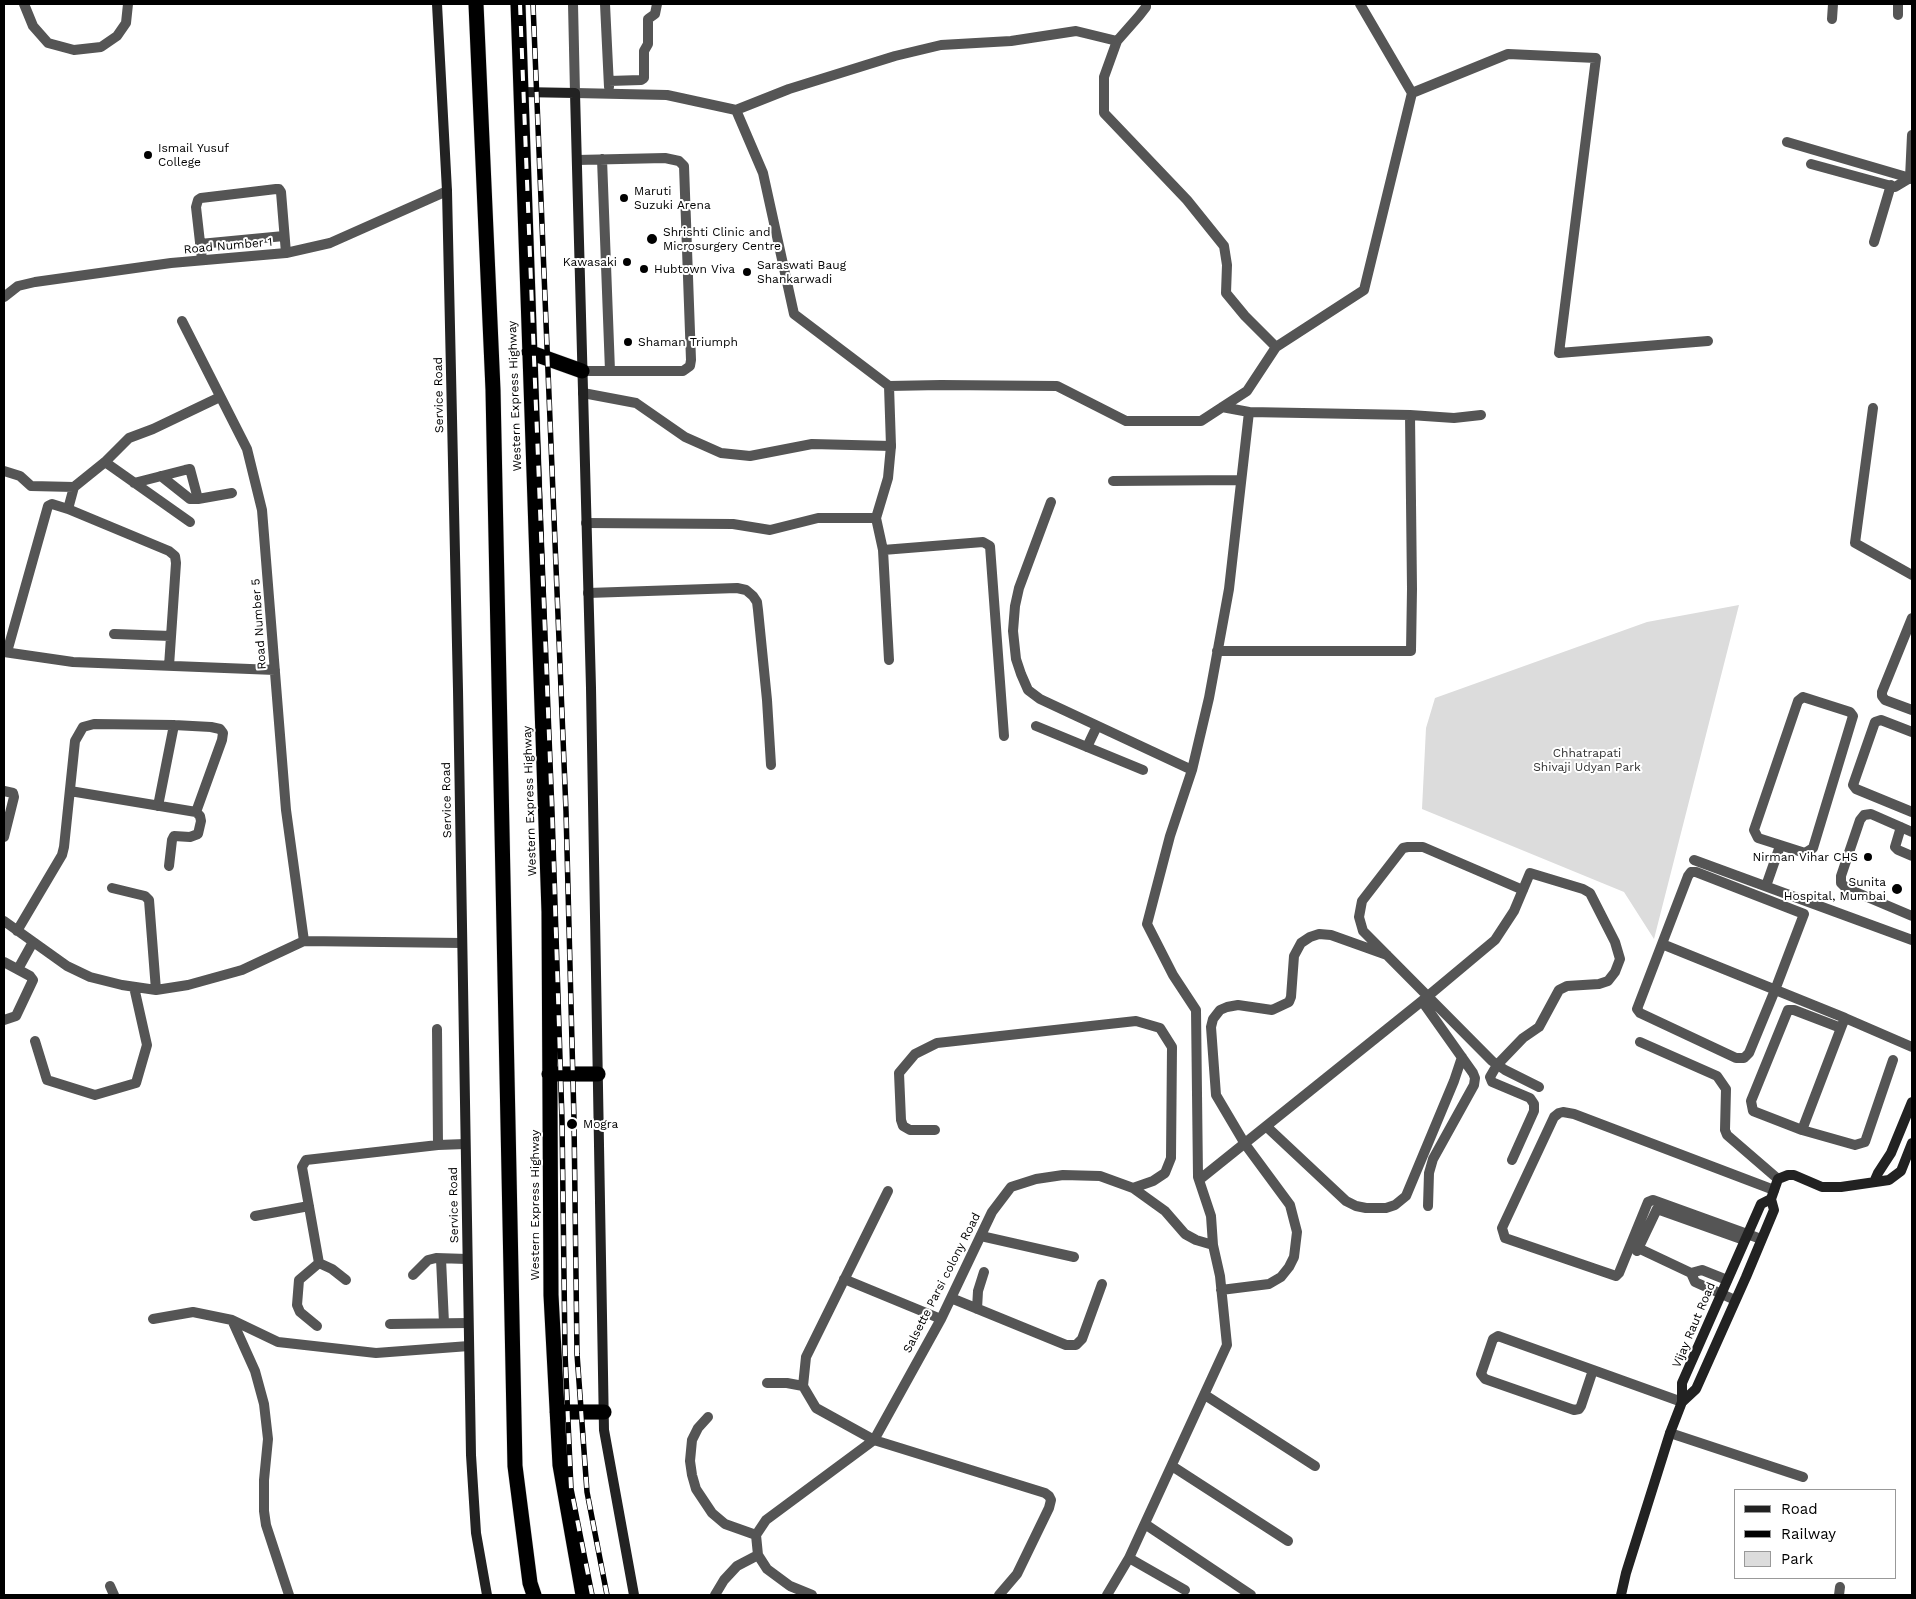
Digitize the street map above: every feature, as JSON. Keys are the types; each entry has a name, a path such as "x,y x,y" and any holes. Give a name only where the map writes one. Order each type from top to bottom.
{"highway":[{"name":"Western Express Highway","path":"476,4 493,390 515,1466 530,1583 534,1595"},
{"name":"Western Express Highway","path":"518,4 549,912 551,1295 560,1465 584,1595"},
{"path":"529,352 582,371"},
{"path":"550,1074 598,1074"},
{"path":"557,1412 604,1412"}],"street":[{"path":"24,4 33,26 48,43 74,50 101,47 117,36 126,23 128,4"},
{"name":"Service Road","path":"437,4 447,191 471,1465 476,1533 487,1595"},
{"path":"573,4 588,593 604,1430 634,1595"},
{"path":"605,4 610,93"},
{"path":"610,81 641,80 644,78 644,51 648,44 648,18 655,14 656,4"},
{"path":"1146,4 1146,7 1117,41 1104,77 1104,113 1187,200 1224,246 1227,265 1226,293 1245,316 1276,347"},
{"path":"736,110 763,173 794,314 889,386 1057,386 1126,421 1201,421 1248,391 1276,347 1364,290 1412,93 1360,4"},
{"path":"1832,19 1833,4"},
{"path":"1898,4 1898,15"},
{"path":"521,92 668,95 736,110 790,89 895,56 941,45 1011,41 1076,31 1117,41"},
{"path":"1412,93 1508,54 1596,58 1559,353 1708,341"},
{"path":"1911,178 1912,135"},
{"path":"1787,142 1911,178"},
{"path":"577,160 665,158 678,161 684,166 690,340 690,363 687,369 582,371"},
{"path":"602,159 610,371"},
{"path":"1811,164 1896,187 1911,178"},
{"path":"1874,242 1891,185"},
{"path":"202,260 196,204 201,198 276,189 281,192 286,253"},
{"name":"Road Number 1","path":"4,298 18,286 35,282 171,263 286,253 330,244 447,191"},
{"path":"200,244 284,236"},
{"name":"Road Number 5","path":"182,321 247,449 262,510 286,810 304,941"},
{"path":"889,386 891,446 888,478 876,518 883,550 889,660"},
{"path":"583,393 636,403 685,437 721,452 750,456 812,444 891,446"},
{"path":"68,509 74,487 129,438 153,429 220,397"},
{"path":"1222,407 1249,412 1410,415 1454,418 1481,416"},
{"path":"1873,408 1855,543 1912,575"},
{"path":"1107,1595 1130,1558 1227,1345 1221,1290 1213,1245 1211,1216 1199,1180 1196,1010 1173,976 1147,924 1170,836 1192,770 1208,698 1229,589 1249,412"},
{"path":"1217,652 1411,651 1410,415"},
{"path":"104,462 190,522"},
{"path":"134,483 190,469 198,499"},
{"path":"4,471 20,476 32,486 74,487"},
{"path":"161,476 190,499 232,493"},
{"path":"1113,481 1240,480"},
{"path":"1051,502 1019,588 1015,606 1016,659 1028,690 1040,699 1192,770"},
{"path":"169,666 176,563 173,553 68,509 52,504 48,506 5,652 73,662 169,666 275,670"},
{"path":"586,523 733,524 770,530 818,518 876,518"},
{"path":"883,550 983,542 990,546 1004,736"},
{"path":"588,593 737,588 746,590 753,596 757,602 758,610 771,765"},
{"path":"1912,618 1882,692 1885,700 1912,710"},
{"path":"114,634 171,636"},
{"path":"1801,698 1806,698 1850,712 1853,714 1853,718 1813,848 1808,852 1802,853 1780,846 1758,838 1754,833 1754,826 1798,701 1801,698"},
{"path":"1912,732 1881,720 1875,722 1853,786 1856,789 1912,812"},
{"path":"17,931 62,855 75,741 83,727 94,724 174,725 220,729 223,734 196,812"},
{"path":"158,806 174,725"},
{"path":"1036,726 1143,770"},
{"path":"1087,747 1096,726"},
{"path":"4,791 13,793 14,797 4,837"},
{"path":"70,791 196,812 200,816 201,821 198,834 190,837 174,836 169,866"},
{"path":"1912,832 1871,814 1861,817 1841,879 1846,888 1912,916"},
{"path":"1901,827 1895,847 1912,856"},
{"path":"1428,1206 1430,1173 1433,1159 1475,1082 1473,1073 1425,999 1387,954 1363,931 1359,917 1362,901 1403,848 1408,846 1423,847 1523,890"},
{"path":"1766,886 1780,846"},
{"path":"1694,860 1912,940"},
{"path":"1199,1180 1425,999 1495,940 1514,911 1530,872 1587,890 1592,895 1615,942 1620,959 1615,972 1608,980 1600,984 1567,986 1559,990 1539,1027 1523,1038 1497,1065 1490,1077 1491,1081 1530,1098 1535,1107 1512,1160"},
{"path":"1691,872 1696,872 1804,914 1776,990 1747,1056 1744,1058 1736,1058 1638,1011 1638,1003 1662,944 1691,872"},
{"path":"112,888 145,896 149,900 156,990"},
{"path":"4,921 67,966 90,977 156,990 188,985 242,970 304,941 462,942"},
{"path":"1221,1290 1269,1284 1281,1277 1294,1257 1297,1232 1290,1206 1245,1144 1216,1095 1211,1028 1216,1014 1227,1006 1238,1005 1272,1010 1289,1002 1294,956 1301,943 1310,937 1319,934 1331,935 1387,954"},
{"path":"18,970 33,942"},
{"path":"1662,944 1912,1047"},
{"path":"4,962 32,978 33,983 16,1016 4,1020"},
{"path":"35,1041 47,1080 94,1095 136,1083 148,1045 134,987"},
{"path":"1425,999 1497,1065 1539,1087"},
{"path":"1841,1028 1794,1010 1788,1010 1751,1101 1752,1108 1756,1113 1802,1130 1855,1145 1865,1142 1894,1060"},
{"path":"1802,1130 1845,1018"},
{"path":"935,1130 910,1130 903,1126 901,1120 900,1073 914,1054 937,1043 1136,1021 1144,1023 1160,1028 1172,1047 1171,1158 1165,1173 1152,1181 1134,1188"},
{"path":"437,1029 438,1145"},
{"path":"1640,1042 1717,1076 1726,1089 1725,1130 1727,1136 1774,1189"},
{"path":"1267,1127 1346,1201 1366,1208 1386,1208 1395,1205 1406,1196 1454,1081 1462,1056"},
{"path":"1876,1177 1891,1153 1912,1102"},
{"path":"1746,1237 1653,1200 1648,1202 1619,1273 1616,1276 1505,1238 1502,1228 1554,1117 1558,1113 1563,1112 1574,1114 1774,1189"},
{"path":"1593,1370 1581,1406 1579,1409 1574,1410 1486,1379 1481,1374 1493,1339 1498,1336 1593,1370 1682,1402 1696,1389 1774,1210 1774,1189 1783,1176 1794,1175 1822,1187 1841,1187 1876,1177 1889,1180 1901,1171 1912,1143"},
{"path":"319,1263 302,1168 306,1160 438,1145 465,1144"},
{"name":"Salsette Parsi colony Road","path":"756,1535 766,1520 874,1440 941,1319 992,1212 1011,1187 1063,1175 1100,1176 1134,1188 1165,1211 1186,1234 1196,1240 1213,1245"},
{"name":"Vijay Raut Road","path":"1621,1595 1626,1573 1670,1432 1682,1402 1682,1383 1761,1204 1774,1189"},
{"path":"888,1191 806,1357 802,1386 816,1408 874,1440 1045,1493 1049,1496 1051,1504 1017,1574 999,1595"},
{"path":"255,1216 309,1206"},
{"path":"1727,1280 1702,1270 1691,1273 1638,1249 1657,1209 1746,1237 1761,1239"},
{"path":"981,1236 1074,1257"},
{"path":"441,1259 444,1323"},
{"path":"413,1275 428,1260 467,1259"},
{"path":"319,1263 332,1269 346,1280"},
{"path":"317,1326 300,1312 297,1305 299,1280 319,1263"},
{"path":"977,1309 978,1291 984,1272"},
{"path":"1691,1273 1695,1282 1735,1300"},
{"path":"844,1279 941,1319"},
{"path":"951,1298 1066,1345 1076,1346 1082,1339 1102,1284"},
{"path":"153,1319 193,1312 232,1320 278,1342 376,1353 469,1346"},
{"path":"232,1320 255,1371 264,1404 268,1439 264,1480 264,1511 266,1525 289,1595"},
{"path":"390,1324 468,1323"},
{"path":"767,1383 787,1383 802,1386"},
{"path":"1205,1395 1315,1466"},
{"path":"708,1417 698,1428 692,1440 690,1461 696,1489 712,1513 725,1524 756,1535 758,1555 767,1569 790,1586 812,1595"},
{"path":"1670,1432 1803,1477"},
{"path":"1172,1466 1288,1541"},
{"path":"1145,1524 1251,1595"},
{"path":"714,1595 736,1566 758,1555"},
{"path":"1130,1558 1185,1590"}],"green space":[{"name":"Chhatrapati Shivaji Udyan Park","path":"1739,605 1654,939 1624,892 1422,809 1426,728 1435,698 1647,622"}],"railway":[{"path":"520,4 552,812 562,1120 565,1353 571,1489 592,1595"},
{"path":"533,4 566,811 574,1120 577,1354 587,1492 607,1595"}],"place":[{"name":"Ismail Yusuf College","path":"148,155"},
{"name":"Maruti Suzuki Arena","path":"624,198"},
{"name":"Shrishti Clinic and Microsurgery Centre","path":"652,239"},
{"name":"Kawasaki","path":"627,262"},
{"name":"Hubtown Viva","path":"644,269"},
{"name":"Saraswati Baug Shankarwadi","path":"747,272"},
{"name":"Shaman Triumph","path":"628,342"},
{"name":"Nirman Vihar CHS","path":"1868,857"},
{"name":"Sunita Hospital, Mumbai","path":"1897,889"},
{"name":"Mogra","path":"572,1124"}]}
